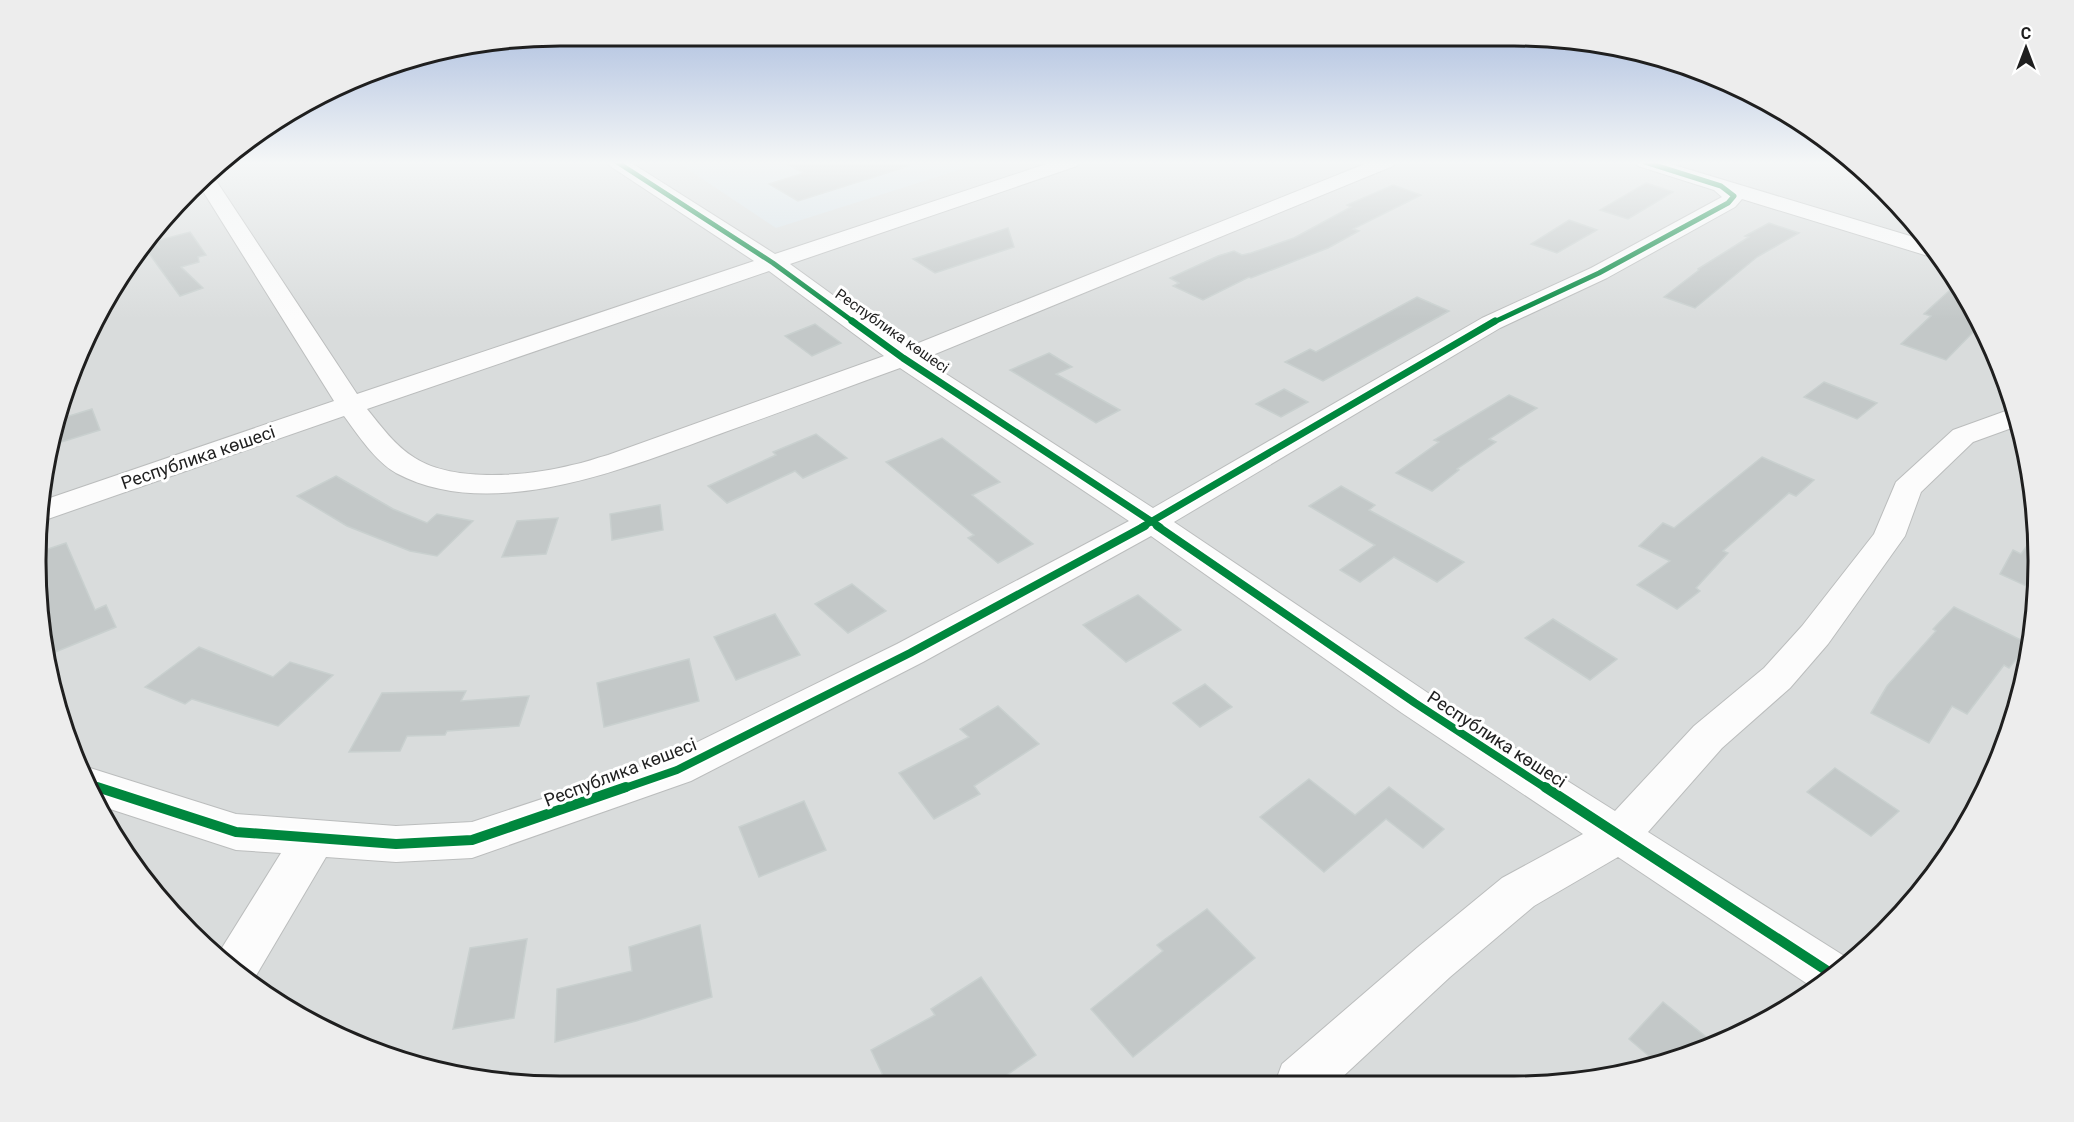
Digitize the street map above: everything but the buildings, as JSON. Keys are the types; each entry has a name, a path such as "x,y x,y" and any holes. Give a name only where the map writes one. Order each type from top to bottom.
{"street":[{"name":"Республика көшесі","path":"228,214 350,405 372,433 404,465 430,477 522,483 572,475 618,460 903,358 1257,214"},
{"name":"Республика көшесі","path":"697,214 773,264 903,358 1152,522 1415,703 1825,970"},
{"name":"Республика көшесі","path":"50,508 918,214"},
{"name":"Республика көшесі","path":"100,789 236,832 396,844 472,840 677,770 910,653 1152,522 1491,324 1599,273 1707,214"},
{"path":"1818,214 1917,243"},
{"path":"1307,1076 1434,962 1518,892 1618,836 1708,737 1777,678 1815,635 1889,536 1907,489 1963,436 2007,420"},
{"path":"239,962 314,838"}],"shaded area":[{"path":"181,214 1893,214 1941,275 1959,304 1988,364 2010,428 2023,494 2028,561 2018,661 2010,694 1988,758 1959,818 1921,874 1877,925 1826,969 1770,1007 1710,1036 1646,1058 1580,1071 1513,1076 561,1076 461,1066 396,1048 333,1022 275,989 222,948 174,900 133,847 115,818 86,758 64,694 51,628 46,561 51,494 64,428 86,364 115,304 153,248"},
{"path":"756,214 819,214 776,228"}],"cycle path":[{"path":"698,214 773,263 903,358 1152,522 1415,703 1825,970"},
{"path":"100,789 236,832 396,844 472,840 677,770 910,653 1152,522 1491,323 1599,273 1707,214"}]}
